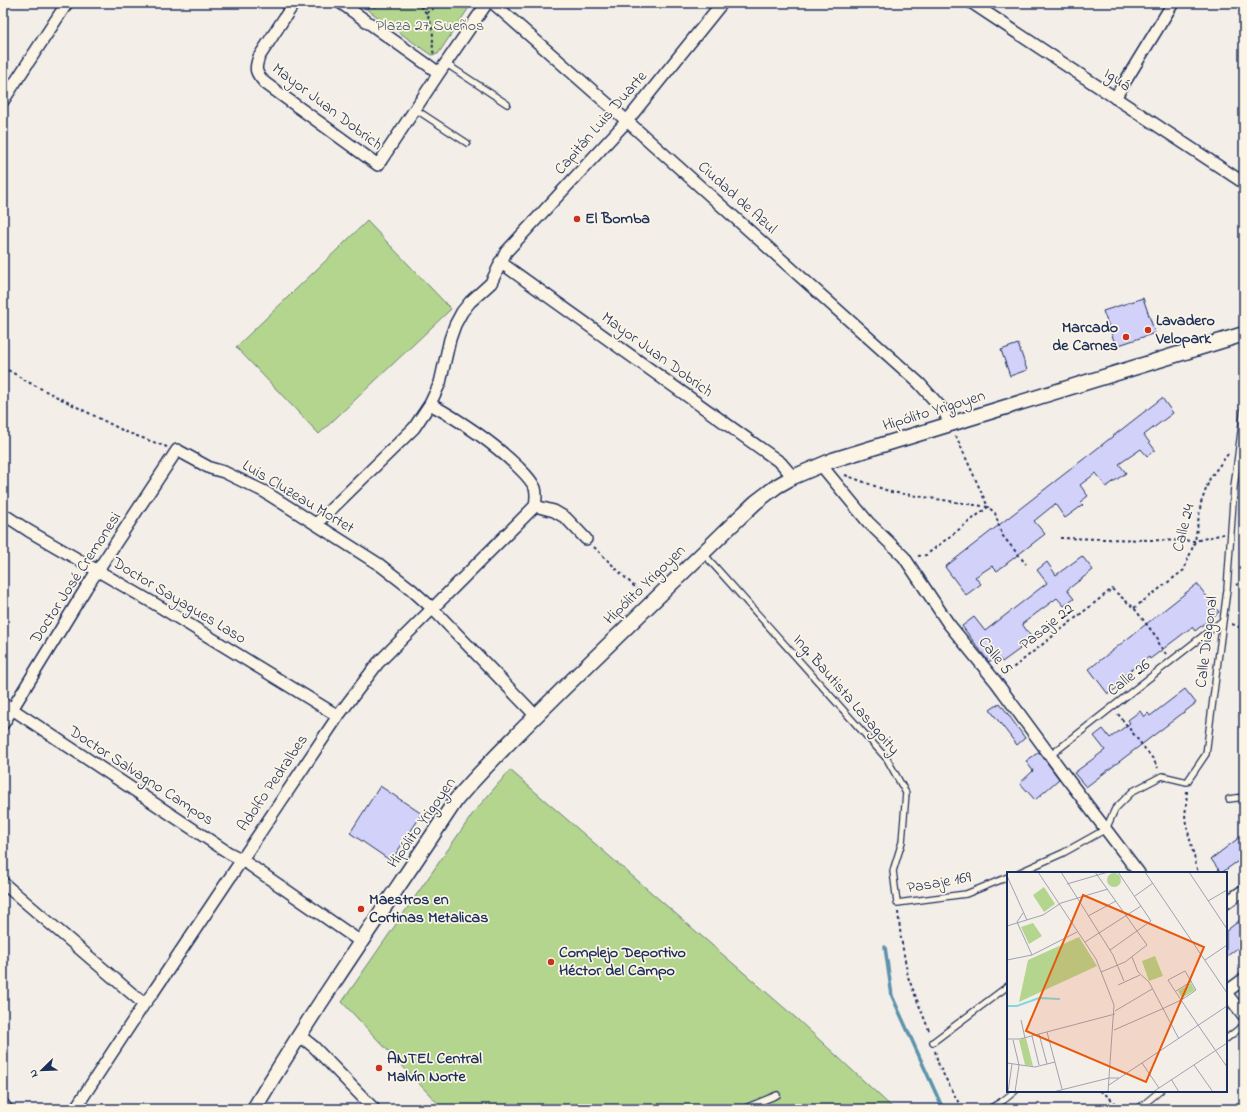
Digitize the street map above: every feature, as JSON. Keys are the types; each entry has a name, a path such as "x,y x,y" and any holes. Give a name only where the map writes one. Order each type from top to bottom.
{"street":[{"path":"3,101 67,3"},
{"name":"Mayor Juan Dobrich","path":"294,3 259,57 256,66 258,75 265,83 378,165 415,109"},
{"path":"415,109 487,3"},
{"name":"Ciudad de Azul","path":"493,3 920,383 943,410 951,424"},
{"name":"Capitán Luis Duarte","path":"316,524 414,428 430,404 440,383 454,325 462,312 470,302 491,283 506,252 627,121 722,3"},
{"name":"Iguá","path":"972,3 1244,183"},
{"path":"1115,98 1173,3"},
{"path":"343,5 439,73"},
{"name":"Mayor Juan Dobrich","path":"500,262 781,463 793,477"},
{"name":"Hipólito Yrigoyen","path":"254,1109 299,1035 456,800 489,762 756,502 777,486 793,477 833,460 1244,334"},
{"path":"430,404 467,426 507,457 524,473 534,487 536,496 535,506 554,511 566,518 586,539"},
{"name":"Luis Cluzeau Mortet","path":"177,450 210,468 224,472 265,492 380,565 411,589 432,608 536,716"},
{"name":"Doctor José Cremonesi","path":"3,724 8,706 177,450"},
{"name":"Calle 5","path":"821,465 868,522 904,557 948,623 996,682 1137,872"},
{"name":"Adolfo Pedralbes","path":"75,1109 338,716 378,663 535,506"},
{"name":"Doctor Sayagues Laso","path":"3,514 162,608 338,716"},
{"name":"Doctor Salvagno Campos","path":"8,706 241,859 361,942"},
{"path":"3,884 144,1004"},
{"path":"1227,902 1244,890"},
{"path":"1227,992 1244,979"},
{"path":"1227,994 1244,1016"},
{"path":"299,1035 314,1047 374,1109"},
{"path":"3,1104 7,1109"}],"lane":[{"path":"445,63 507,104"},
{"path":"415,109 467,143"},
{"name":"Calle Diagonal","path":"1188,782 1206,754 1227,590 1230,532 1244,408"},
{"name":"Ing. Bautista Lasagoity","path":"703,552 887,759 906,793 902,842 893,871 897,903"},
{"name":"Calle 26","path":"1051,755 1222,621"},
{"path":"1020,872 1063,853 1106,828 1114,809 1133,792 1162,776 1188,782"},
{"path":"1229,799 1244,797"},
{"name":"Pasaje 169","path":"897,903 966,894 1007,877"},
{"path":"933,1042 1007,987"},
{"path":"1227,1038 1244,1025"},
{"path":"989,1109 1014,1092"},
{"path":"1138,1109 1159,1092"},
{"path":"743,1109 776,1095"}],"path":[{"path":"343,5 371,7 399,3"},
{"path":"415,3 419,5 429,16 433,36 431,47 439,73"},
{"path":"426,13 441,4 446,3"},
{"path":"3,367 28,382 126,432 177,450"},
{"path":"951,424 988,507 995,514 1002,535 1026,564"},
{"name":"Calle 24","path":"1134,608 1184,570 1195,541 1201,503 1210,478 1240,439"},
{"path":"830,476 846,475 891,492 988,507"},
{"path":"904,557 926,555 988,507"},
{"path":"1060,538 1195,541 1230,532"},
{"path":"586,539 651,603"},
{"name":"Pasaje 22","path":"996,682 1112,589 1134,608"},
{"path":"1134,608 1158,639 1157,642 1172,661"},
{"path":"1222,621 1244,629"},
{"path":"1113,707 1153,759 1162,776"},
{"path":"1188,782 1184,819 1198,872"},
{"path":"897,903 908,977 933,1042 939,1066 962,1109"},
{"path":"1102,1092 1122,1109"}],"green space":[{"name":"Plaza 27 Sueños","path":"358,3 472,3 438,54 431,55"},
{"path":"367,221 451,309 319,434 236,347"},
{"name":"Complejo Deportivo Héctor del Campo","path":"510,770 796,1018 894,1109 443,1109 342,1002 474,812"}],"building":[{"path":"1143,298 1155,333 1116,346 1103,311"},
{"path":"1018,344 1027,370 1010,376 1001,350"},
{"path":"1162,398 1173,413 1144,435 1155,450 1147,456 1141,449 1119,464 1126,473 1106,487 1096,473 1080,485 1088,496 1080,502 1083,505 1065,518 1055,504 1034,521 1045,534 997,571 992,566 975,577 981,584 966,595 945,567"},
{"path":"1082,556 1093,570 1067,590 1074,599 1064,606 1057,598 1022,624 1032,638 1002,662 997,656 989,662 962,626 974,617 985,631 1047,583 1037,570 1047,562 1056,575"},
{"path":"1197,584 1219,612 1195,631 1192,627 1150,659 1149,657 1124,675 1125,677 1115,685 1117,688 1108,694 1089,669"},
{"path":"1185,689 1196,703 1086,787 1074,773 1105,750 1094,736 1103,729 1110,738 1130,723 1128,720 1140,711 1144,717 1148,713 1150,716"},
{"path":"1000,703 1025,738 1017,745 990,710"},
{"path":"1039,752 1059,779 1035,800 1020,783 1033,771 1026,761"},
{"path":"380,786 422,814 391,861 350,833"},
{"path":"1244,834 1244,857 1222,872 1220,872 1211,859"},
{"path":"1244,917 1244,943 1227,956 1227,930"}],"waterway":[{"path":"885,947 892,996 943,1109"}],"place":[{"name":"El Bomba","path":"577,219"},
{"name":"Lavadero Velopark","path":"1148,330"},
{"name":"Marcado de Carnes","path":"1126,337"},
{"name":"Maestros en Cortinas Metalicas","path":"361,909"},
{"name":"Complejo Deportivo Héctor del Campo","path":"551,962"},
{"name":"ANTEL Central Malvín Norte","path":"379,1068"}]}
